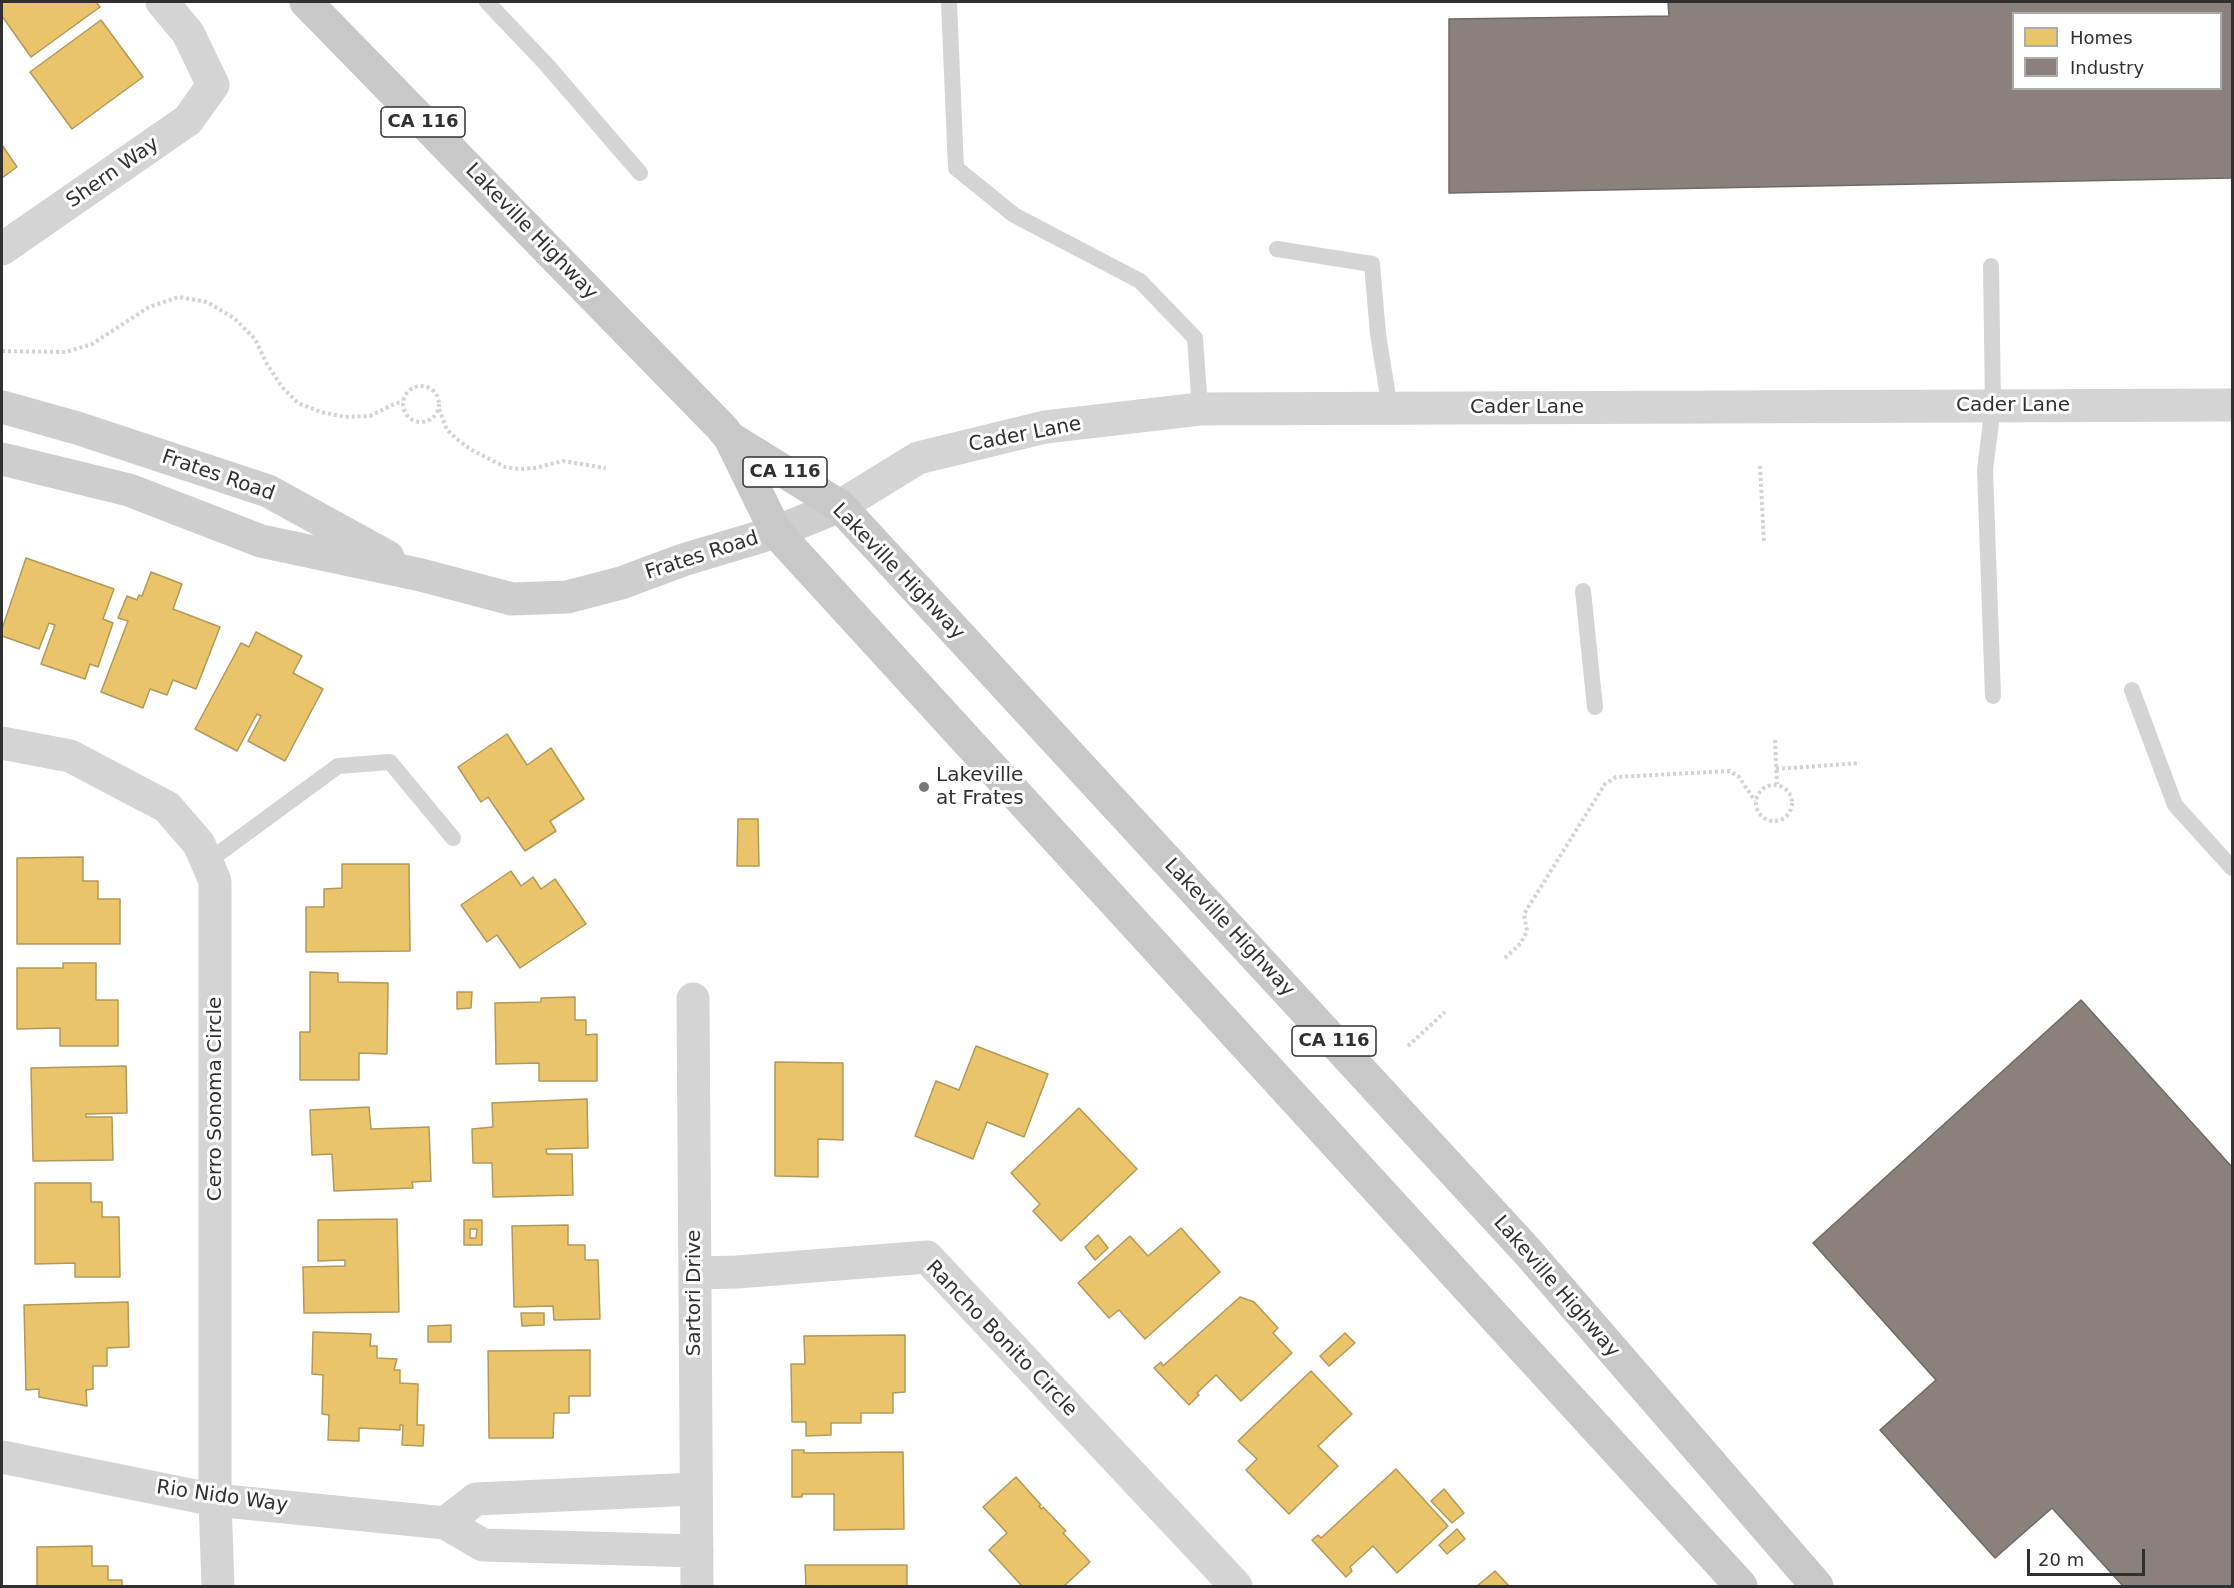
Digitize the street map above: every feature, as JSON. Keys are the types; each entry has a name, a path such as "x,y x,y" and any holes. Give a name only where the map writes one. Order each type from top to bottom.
{"main road":[{"name":"Lakeville Highway","path":"306,2 730,438 840,506 1527,1251 1817,1587"},
{"name":"Lakeville Highway","path":"730,438 776,532 1741,1587"}],"street":[{"name":"Shern Way","path":"2,249 188,120 213,85 188,33 162,2"},
{"name":"Cader Lane","path":"840,506 918,458 1045,427 1200,410 2232,405"},
{"name":"Frates Road","path":"2,407 77,428 268,491 421,575"},
{"name":"Frates Road","path":"2,459 129,490 261,541 421,575 512,599 567,597 621,582 683,560 776,532 840,506"},
{"name":"Cerro Sonoma Circle","path":"2,743 70,756 166,807 199,844 216,881 215,1500 218,1587"},
{"name":"Sartori Drive","path":"693,999 697,1587"},
{"name":"Rancho Bonito Circle","path":"695,1273 737,1272 927,1257 1236,1587"},
{"name":"Rio Nido Way","path":"2,1457 215,1500 445,1523 483,1545 697,1551"},
{"path":"445,1523 476,1500 695,1489"}],"lane":[{"path":"487,2 546,64 639,173"},
{"path":"949,2 956,168 1014,215 1140,281 1195,338 1200,410"},
{"path":"1277,249 1372,264 1378,334 1390,409"},
{"path":"1991,266 1993,406 1985,470 1993,696"},
{"path":"1583,591 1595,707"},
{"path":"2132,690 2175,805 2232,868"},
{"path":"207,862 338,766 348,765 390,762 453,838"}],"path":[{"path":"2,351 66,352 92,344 149,307 179,297 207,302 234,318 255,339 282,387 298,403 321,412 345,417 370,416 396,402 403,402"},
{"path":"426,387 435,393 440,404 439,409 433,419 421,423 415,422 406,414 403,402 409,391 426,387"},
{"path":"439,409 447,430 458,440 477,453 505,467 535,468 564,461 606,468"},
{"path":"1760,466 1764,543"},
{"path":"1775,740 1777,785"},
{"path":"1776,769 1860,763"},
{"path":"1505,958 1521,943 1527,931 1524,914 1605,784 1616,777 1730,771 1739,777 1755,801 1762,817 1773,821 1785,818 1791,808 1791,796 1783,787 1777,785 1765,786 1755,801"},
{"path":"1408,1046 1445,1012"}],"building: Homes":[{"path":"2,2 96,2 100,7 31,57 2,16"},
{"path":"101,20 143,77 72,129 30,72"},
{"path":"2,145 17,167 2,178"},
{"path":"26,558 114,589 103,619 113,623 98,667 90,664 85,679 41,664 55,625 49,623 39,649 2,636 2,629"},
{"path":"151,572 182,584 173,609 220,627 196,689 173,680 167,695 150,689 143,708 101,692 128,621 118,618 127,596 137,600 139,595 142,596"},
{"path":"256,632 302,656 293,673 323,689 285,761 248,741 261,716 257,714 237,751 195,729 241,643 249,647"},
{"path":"507,734 527,765 551,748 584,799 550,821 556,831 525,851 488,797 481,802 458,767"},
{"path":"738,819 758,819 759,866 737,866"},
{"path":"83,857 83,881 98,881 98,899 120,899 120,944 17,944 17,858"},
{"path":"342,864 409,864 410,951 306,952 306,907 324,907 324,889 342,888"},
{"path":"511,871 521,886 533,877 541,889 555,879 586,924 520,968 497,935 487,942 461,905"},
{"path":"63,963 96,963 96,1000 118,1000 118,1046 60,1046 60,1028 17,1029 17,968 63,968"},
{"path":"310,972 338,973 338,982 388,983 387,1054 359,1053 359,1080 300,1080 300,1032 310,1032"},
{"path":"457,992 472,992 471,1008 457,1009"},
{"path":"575,997 575,1020 586,1020 586,1035 597,1034 597,1081 539,1081 539,1063 496,1064 495,1003 541,1002 541,998"},
{"path":"976,1046 1048,1074 1024,1137 987,1122 973,1159 915,1136 936,1081 959,1090"},
{"path":"775,1062 843,1063 843,1140 818,1139 818,1177 775,1176"},
{"path":"126,1066 127,1113 86,1114 86,1117 112,1117 113,1160 33,1161 31,1068"},
{"path":"587,1099 588,1148 546,1149 547,1154 572,1154 573,1195 493,1197 492,1163 473,1163 472,1129 493,1127 492,1103"},
{"path":"369,1107 371,1129 429,1127 431,1181 412,1182 413,1188 334,1191 332,1154 312,1155 310,1110"},
{"path":"1079,1108 1137,1169 1061,1241 1033,1211 1040,1204 1011,1173"},
{"path":"35,1183 91,1183 91,1202 102,1202 102,1217 119,1217 120,1277 75,1277 75,1263 35,1264"},
{"path":"397,1219 399,1312 304,1313 303,1267 345,1266 345,1260 318,1261 318,1220"},
{"path":"464,1220 482,1220 482,1245 464,1245","holes":["470,1229 477,1229 476,1238 470,1238"]},
{"path":"568,1225 568,1245 585,1245 585,1260 598,1260 600,1319 554,1320 553,1306 514,1307 512,1226"},
{"path":"1181,1228 1220,1272 1145,1339 1119,1310 1109,1318 1078,1283 1130,1236 1148,1256"},
{"path":"1098,1235 1108,1248 1095,1260 1085,1247"},
{"path":"1240,1297 1254,1302 1278,1328 1273,1333 1292,1353 1241,1401 1216,1375 1197,1393 1199,1395 1189,1405 1154,1368 1161,1362 1163,1366"},
{"path":"128,1302 129,1347 107,1348 107,1366 93,1366 93,1389 86,1390 87,1406 39,1397 39,1389 26,1390 24,1305"},
{"path":"521,1313 544,1313 544,1325 522,1326"},
{"path":"451,1325 451,1342 428,1342 428,1326"},
{"path":"313,1332 371,1334 370,1346 377,1346 377,1358 397,1359 394,1370 400,1370 400,1383 418,1384 417,1425 424,1425 423,1446 402,1445 403,1425 400,1425 400,1430 359,1428 359,1441 328,1440 329,1415 322,1414 323,1375 312,1374"},
{"path":"1345,1333 1355,1343 1329,1366 1320,1356"},
{"path":"905,1335 905,1392 893,1393 893,1413 861,1413 861,1423 831,1423 831,1435 806,1436 806,1422 792,1422 791,1364 805,1364 804,1336"},
{"path":"590,1350 590,1396 569,1396 569,1413 554,1413 553,1438 489,1438 488,1351"},
{"path":"1311,1371 1352,1414 1318,1446 1338,1466 1289,1514 1246,1470 1257,1459 1238,1441"},
{"path":"792,1450 804,1450 804,1453 903,1452 904,1529 834,1530 834,1494 802,1494 802,1497 792,1497"},
{"path":"1396,1469 1448,1526 1397,1573 1373,1546 1350,1567 1352,1571 1346,1577 1312,1540 1318,1535 1321,1538"},
{"path":"1016,1477 1041,1505 1039,1506 1041,1509 1043,1507 1066,1531 1063,1533 1090,1562 1064,1586 1022,1586 989,1550 1007,1533 983,1507"},
{"path":"1444,1489 1464,1513 1452,1523 1431,1501"},
{"path":"1457,1529 1465,1539 1447,1554 1439,1545"},
{"path":"92,1546 92,1566 108,1566 108,1580 122,1580 122,1586 37,1586 37,1547"},
{"path":"805,1565 907,1565 907,1586 806,1586"},
{"path":"1495,1571 1509,1586 1477,1586"}],"building: Industry":[{"path":"1668,2 2232,2 2232,178 1449,193 1449,19 1669,16"},
{"path":"2081,1000 2232,1167 2232,1586 2123,1586 2052,1508 1995,1558 1880,1430 1936,1380 1813,1243"}],"place":[{"name":"Lakeville at Frates","path":"924,787"}]}
